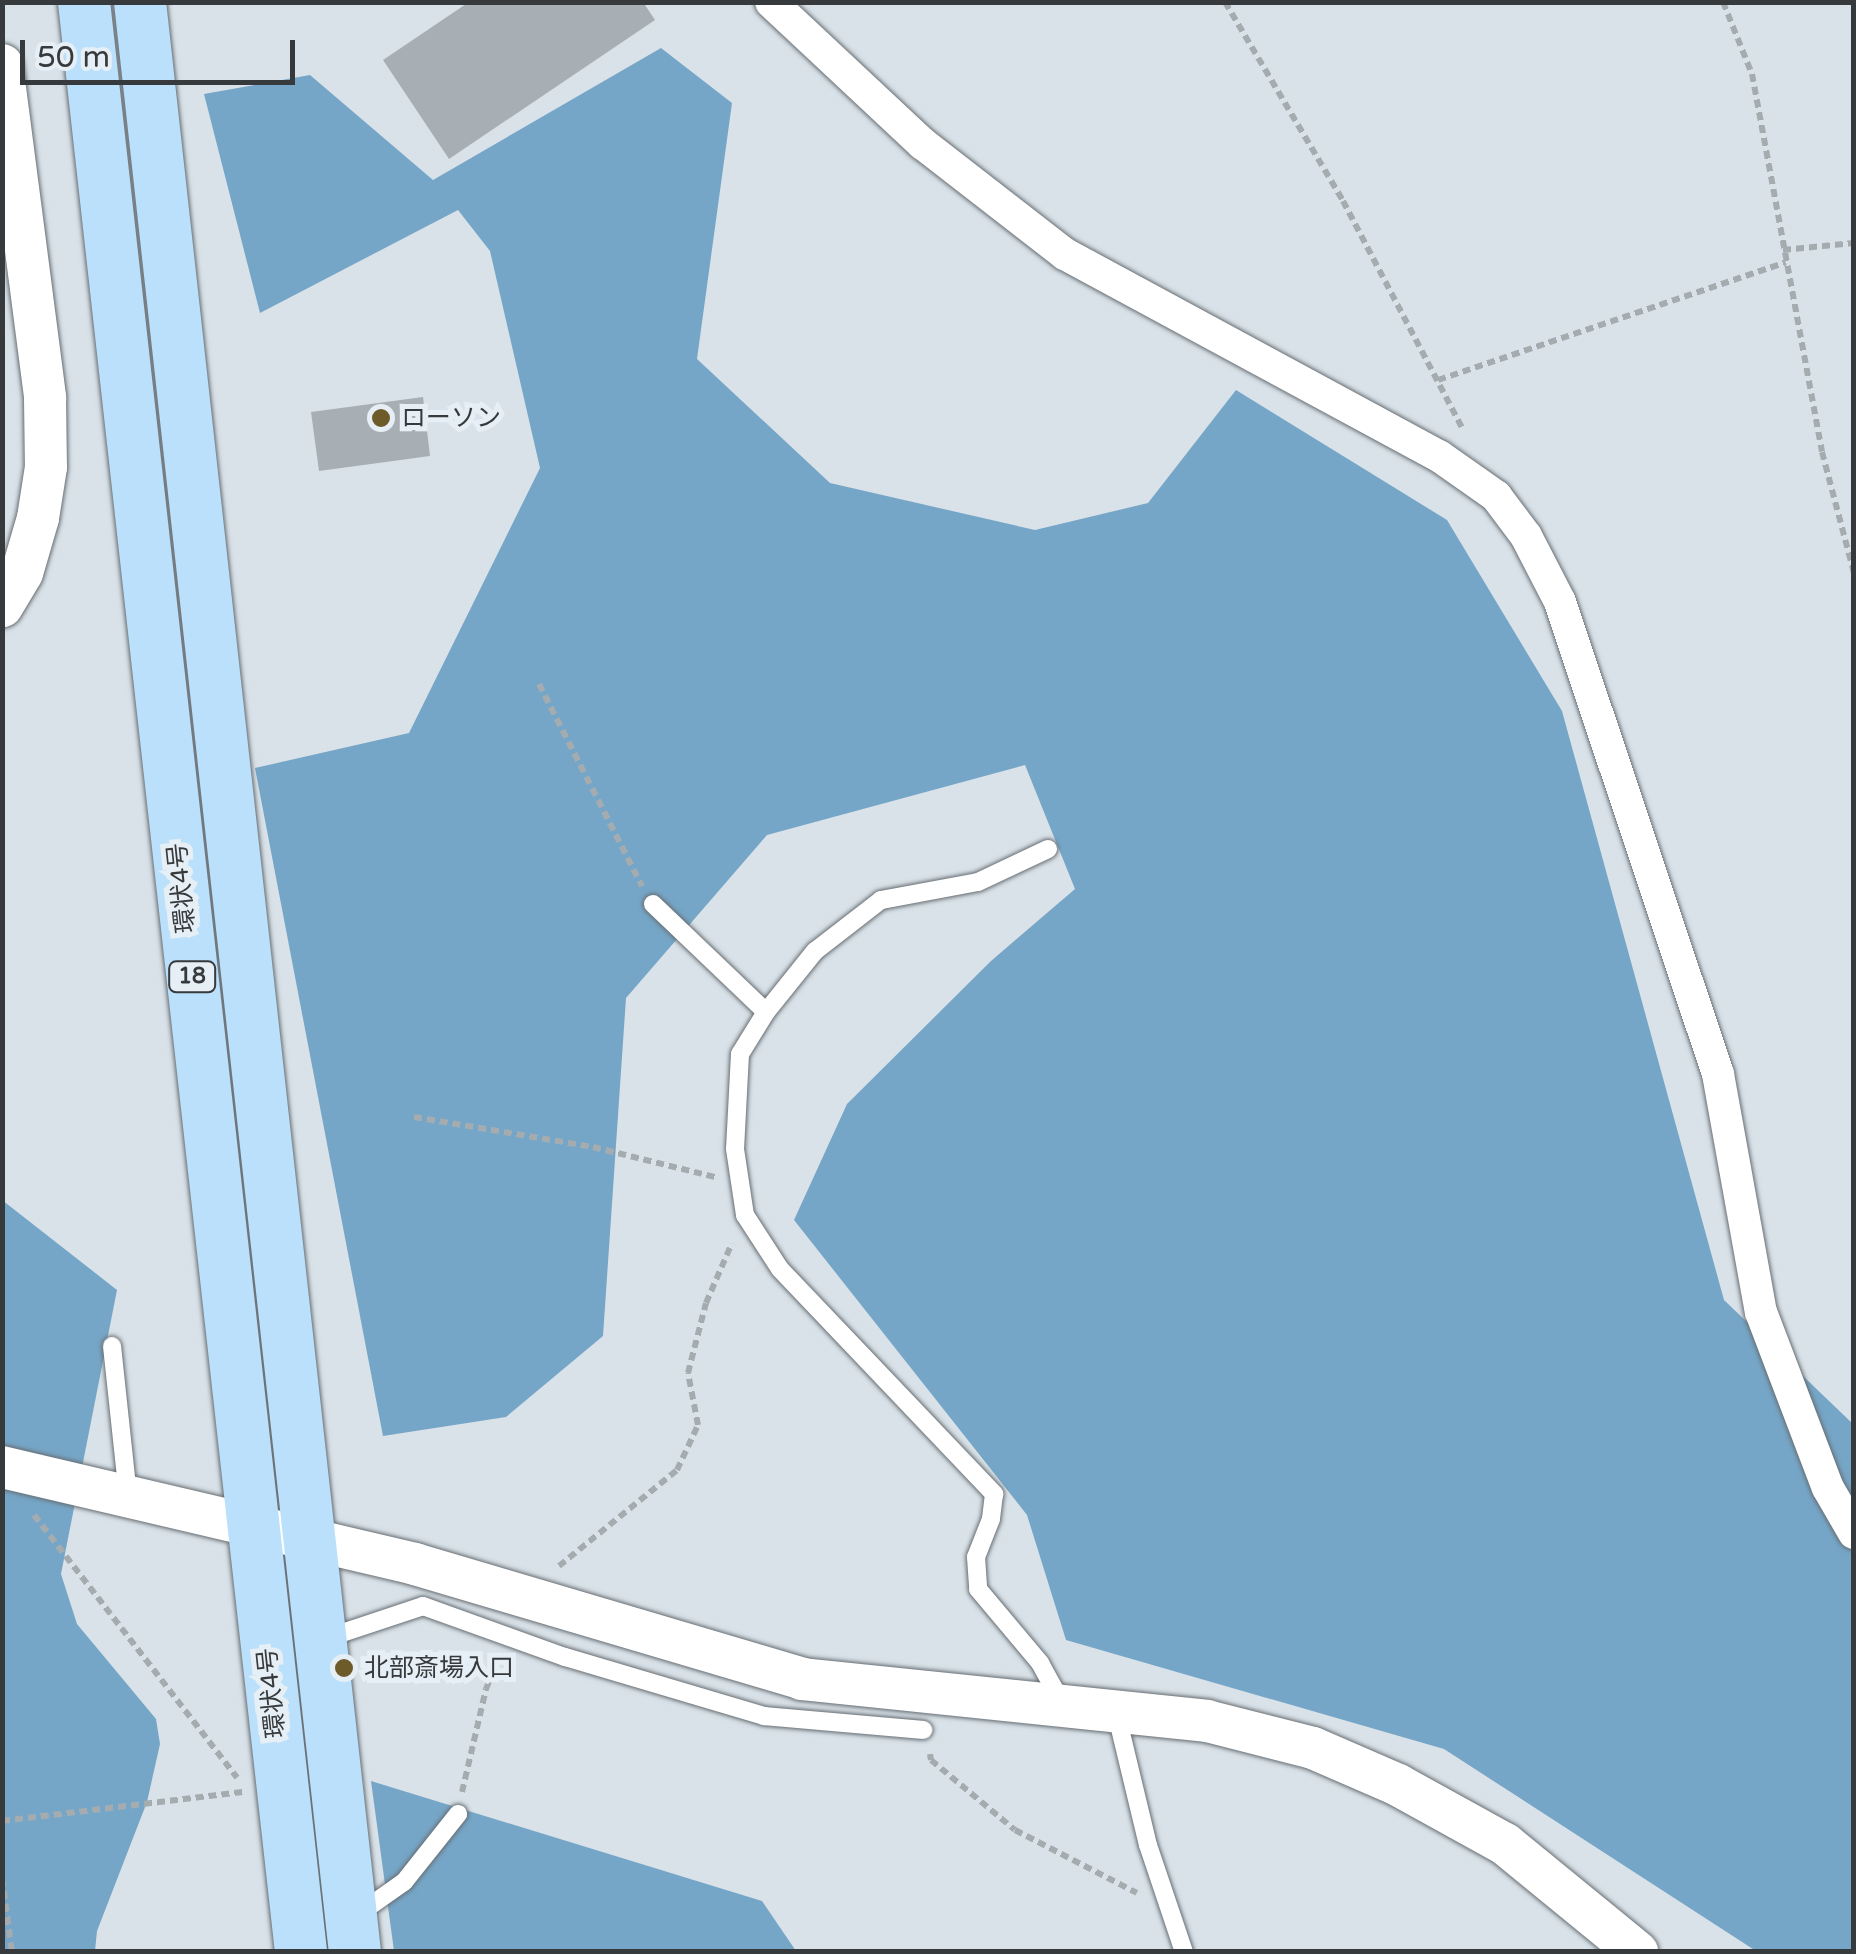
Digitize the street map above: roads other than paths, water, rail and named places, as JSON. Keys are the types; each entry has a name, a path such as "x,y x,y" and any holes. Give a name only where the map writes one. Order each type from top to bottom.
{"main road":[{"name":"環状4号","path":"84,2 301,1952"},
{"name":"18","path":"140,2 353,1935"}],"street":[{"path":"771,2 923,144 1065,254 1439,456 1496,496 1526,536 1560,602 1718,1074 1761,1312 1828,1488 1854,1533"},
{"path":"2,65 45,398 46,466 38,518 22,573 2,606"},
{"path":"14,1471 308,1539 531,1597 802,1679 1207,1721 1313,1748 1398,1785 1505,1844 1637,1952"}],"lane":[{"path":"1048,849 978,882 880,900 815,950 766,1012 740,1054 735,1149 745,1215 780,1269 994,1494 991,1519 976,1557 978,1590 1040,1663 1063,1706"},
{"path":"653,904 766,1012"},
{"path":"112,1346 129,1500"},
{"path":"320,1640 423,1606 764,1716 924,1730"},
{"path":"1116,1711 1148,1845 1184,1952"},
{"path":"353,1935 404,1882 458,1814"}],"place":[{"name":"ローソン","path":"381,418"},
{"name":"北部斎場入口","path":"344,1668"}]}
